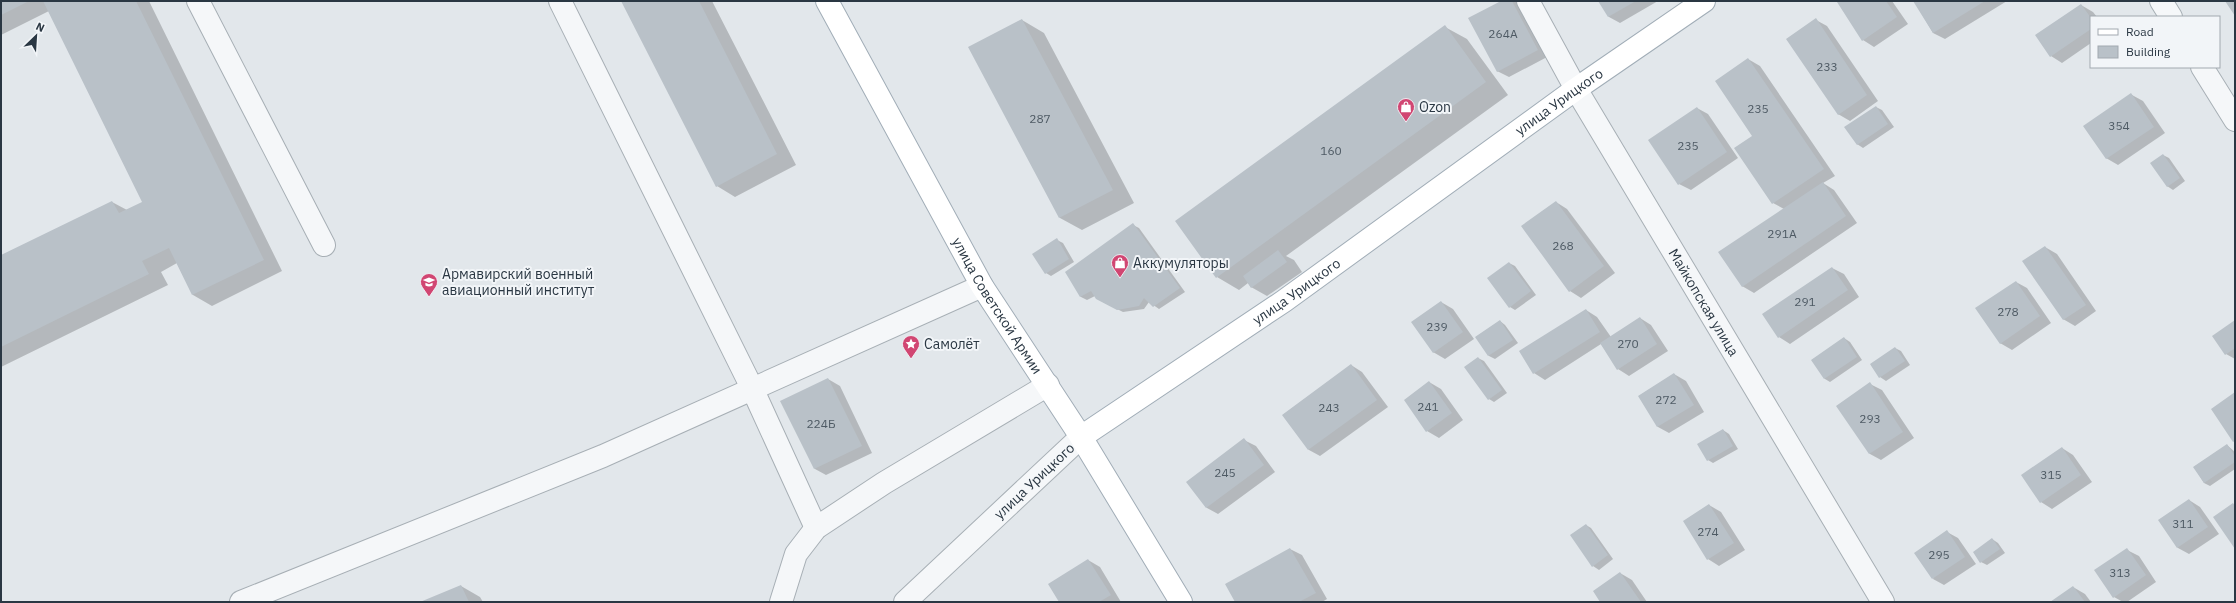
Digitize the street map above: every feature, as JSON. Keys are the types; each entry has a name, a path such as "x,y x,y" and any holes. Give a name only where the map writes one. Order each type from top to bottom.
{"main road":[{"name":"улица Советской Армии","path":"827,1 982,286 1081,437 1181,602"},
{"name":"улица Урицкого","path":"1081,437 1284,301 1576,89 1704,1"}],"street":[{"path":"198,1 324,245"},
{"path":"560,1 752,388 816,528"},
{"name":"Майкопская улица","path":"1528,1 1576,89 1883,602"},
{"path":"2161,1 2170,16"},
{"path":"2203,68 2235,120"},
{"path":"241,602 603,456 982,286"},
{"path":"781,602 796,554 816,528 884,483 1048,385"},
{"name":"улица Урицкого","path":"905,602 1081,437"}],"building":[{"path":"1,1 29,1 1,15"},
{"path":"43,1 136,1 264,260 192,295 169,248 142,261 149,274 1,347 1,255 112,201 119,213 142,202"},
{"path":"621,1 699,1 777,154 716,187"},
{"path":"1501,1 1512,1 1538,50 1497,72 1468,18"},
{"path":"1598,1 1636,1 1608,17"},
{"path":"1886,1 1897,17 1862,41 1837,2"},
{"path":"1913,1 1985,1 1933,33"},
{"path":"2225,1 2235,1 2235,16"},
{"path":"2081,4 2090,17 2090,30 2050,57 2035,35"},
{"path":"1816,18 1867,95 1838,115 1786,39"},
{"path":"1022,19 1113,190 1059,218 968,47"},
{"path":"1445,25 1486,82 1216,278 1175,221"},
{"path":"1748,58 1824,169 1772,204 1734,148 1752,136 1715,81"},
{"path":"2131,93 2154,127 2106,159 2083,126"},
{"path":"1876,106 1888,124 1857,145 1844,127"},
{"path":"1697,107 1727,152 1678,185 1648,140"},
{"path":"2163,154 2180,178 2167,187 2150,163"},
{"path":"1823,182 1846,216 1742,287 1718,252"},
{"path":"1556,201 1604,266 1569,292 1521,226"},
{"path":"1133,223 1180,288 1153,307 1144,298 1139,306 1117,310 1096,299 1091,291 1080,297 1065,272"},
{"path":"1057,238 1069,259 1045,274 1032,254"},
{"path":"2045,246 2086,305 2063,320 2022,261"},
{"path":"1278,250 1287,262 1251,288 1243,276"},
{"path":"1509,262 1531,291 1509,308 1487,278"},
{"path":"1832,267 1848,290 1778,338 1762,314"},
{"path":"2016,281 2040,316 2000,344 1975,308"},
{"path":"1441,301 1463,332 1433,353 1411,322"},
{"path":"1586,309 1600,332 1533,374 1519,351"},
{"path":"1640,317 1657,344 1617,370 1600,343"},
{"path":"1500,320 1513,340 1488,356 1475,337"},
{"path":"2235,320 2235,348 2225,355 2212,336"},
{"path":"1844,337 1857,357 1824,379 1811,360"},
{"path":"1895,347 1905,361 1879,378 1870,364"},
{"path":"1478,357 1502,390 1488,400 1464,367"},
{"path":"1351,364 1377,400 1308,450 1282,415"},
{"path":"1674,373 1694,405 1657,427 1638,396"},
{"path":"828,378 862,446 814,469 780,401"},
{"path":"1429,381 1452,413 1426,432 1404,400"},
{"path":"1870,382 1903,432 1869,454 1836,406"},
{"path":"2235,392 2235,441 2233,442 2211,409"},
{"path":"1723,429 1733,446 1707,461 1697,444"},
{"path":"1244,438 1264,465 1206,508 1186,482"},
{"path":"2227,444 2235,456 2235,462 2204,483 2193,467"},
{"path":"2062,447 2081,475 2040,503 2021,475"},
{"path":"2189,499 2208,527 2177,548 2158,520"},
{"path":"2233,503 2235,506 2235,549 2213,517"},
{"path":"1709,504 1734,543 1707,560 1683,521"},
{"path":"1586,524 1608,555 1592,567 1570,535"},
{"path":"1947,530 1965,557 1932,579 1914,553"},
{"path":"1992,538 2000,549 1980,563 1973,552"},
{"path":"1290,548 1316,593 1299,602 1235,602 1225,584"},
{"path":"2127,548 2146,575 2113,598 2094,570"},
{"path":"1088,559 1111,595 1099,602 1059,602 1048,584"},
{"path":"1620,572 1641,602 1600,602 1593,591"},
{"path":"461,585 469,602 420,602"},
{"path":"2073,586 2085,602 2050,602"}],"place":[{"name":"Ozon","path":"1406,122"},
{"name":"Аккумуляторы","path":"1120,278"},
{"name":"Армавирский военный авиационный институт","path":"429,297"},
{"name":"Самолёт","path":"911,359"}]}
